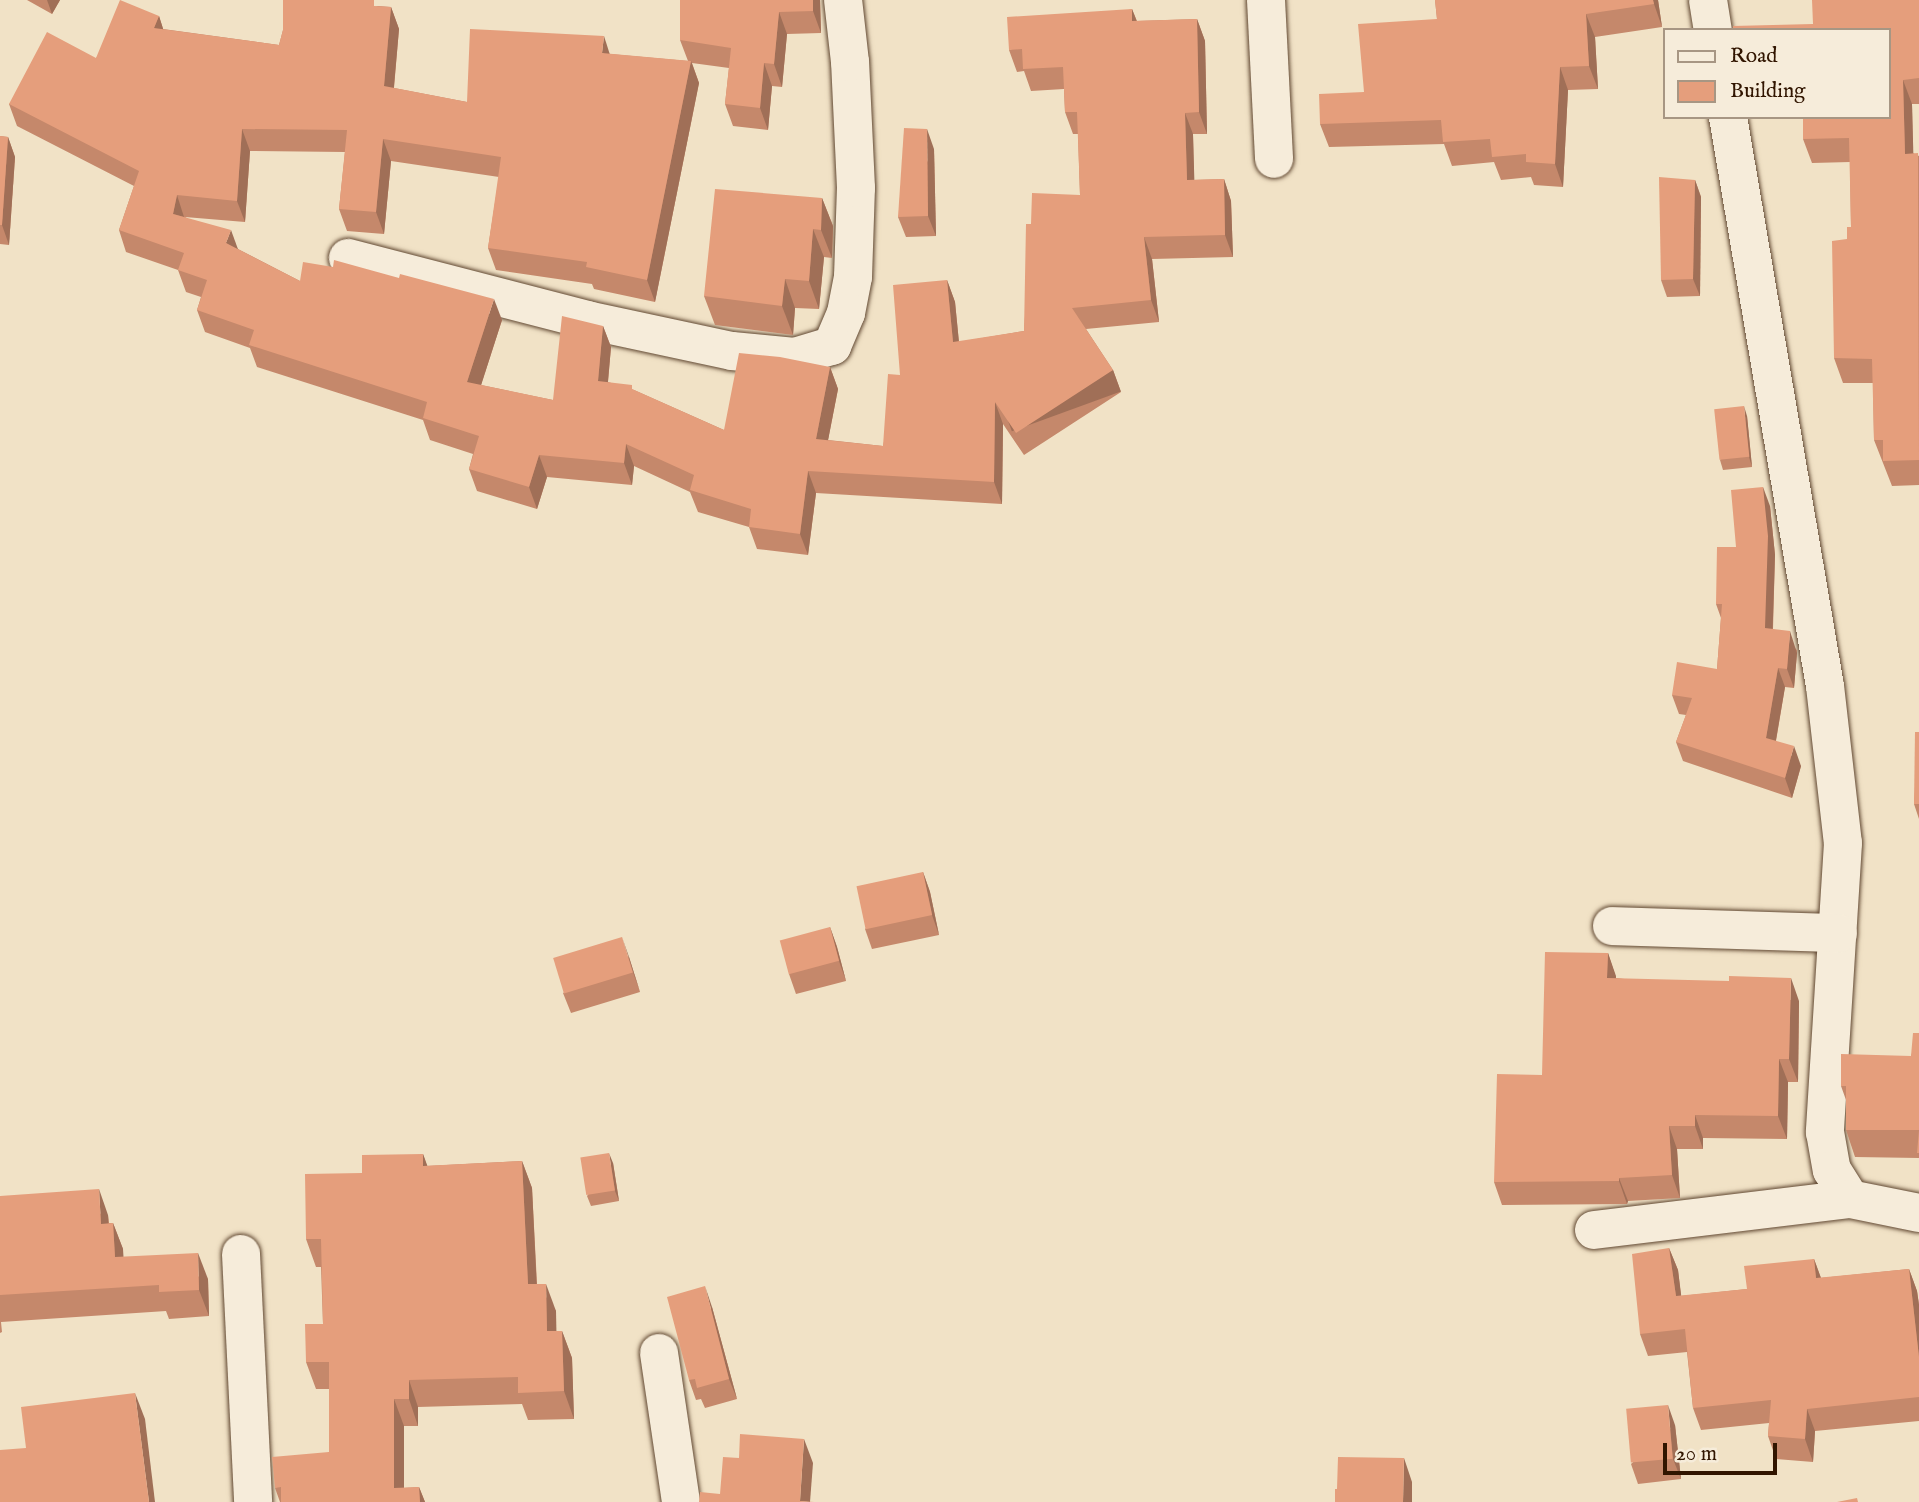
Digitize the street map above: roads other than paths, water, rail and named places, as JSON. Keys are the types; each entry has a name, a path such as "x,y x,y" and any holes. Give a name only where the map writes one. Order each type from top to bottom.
{"street":[{"path":"348,258 587,320 732,351 795,357 832,346 846,313 853,276 856,201 850,62 843,0"},
{"path":"1266,0 1274,159"},
{"path":"1708,0 1713,28"},
{"path":"1728,119 1825,686 1843,844 1825,1132 1832,1170 1850,1199"},
{"path":"1612,926 1838,933"},
{"path":"1594,1230 1850,1199 1919,1213"},
{"path":"241,1254 253,1502"},
{"path":"659,1353 681,1502"}]}
